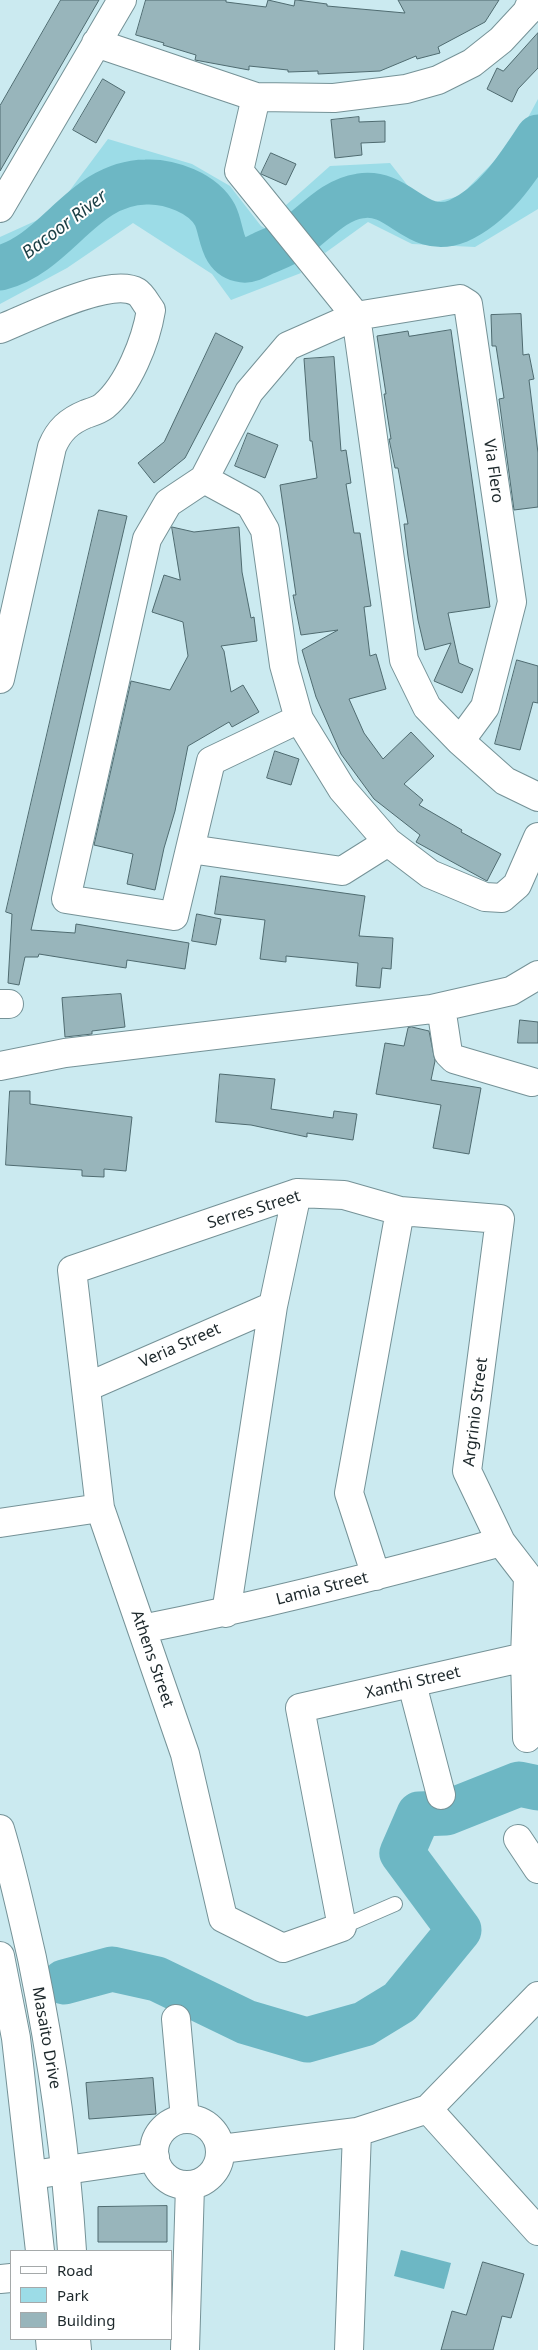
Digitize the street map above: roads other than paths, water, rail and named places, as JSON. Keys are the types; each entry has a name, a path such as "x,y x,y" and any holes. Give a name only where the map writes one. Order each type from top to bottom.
{"street":[{"path":"0,208 122,0"},
{"path":"96,43 256,97 334,98 406,89 438,80 472,63 501,40 526,12 532,0"},
{"path":"256,97 240,171 273,216 356,316 404,660 427,707 460,742 505,781 538,797"},
{"path":"0,329 94,291 125,288 138,292 151,310 148,328 123,385 103,407 76,418 58,432 52,447 0,679"},
{"name":"Via Flero","path":"356,316 460,300 468,304 512,602 485,707 460,742"},
{"path":"299,719 211,761 174,916 66,899 147,539 168,503 204,479 249,392 288,346 356,316"},
{"path":"204,479 250,504 265,530 284,665 299,719 342,788 388,842 430,874 485,898 502,898 517,885 538,837"},
{"path":"190,849 342,871 388,842"},
{"path":"0,1066 65,1053 441,1007 511,991 538,975"},
{"path":"441,1007 448,1053 454,1060 532,1082"},
{"path":"226,1613 273,1306 297,1193"},
{"name":"Serres Street","path":"72,1270 297,1193 344,1195 400,1211 500,1219"},
{"path":"376,1576 349,1493 400,1211"},
{"name":"Argrinio Street","path":"500,1219 467,1471 501,1542 528,1577 525,1657 527,1738"},
{"name":"Athens Street","path":"72,1270 100,1508 185,1754 223,1918 283,1948 342,1927"},
{"name":"Veria Street","path":"87,1387 273,1306"},
{"path":"0,1523 100,1508"},
{"name":"Lamia Street","path":"142,1629 226,1613 376,1576 501,1542"},
{"name":"Xanthi Street","path":"342,1927 300,1708 525,1657"},
{"path":"412,1684 441,1795"},
{"name":"Masaito Drive","path":"0,1829 14,1873 46,2027 67,2170 72,2250"},
{"path":"518,1838 538,1869"},
{"name":"Masaito Drive","path":"0,1956 16,2038 40,2250"},
{"path":"221,2149 357,2132 428,2109 538,1996"},
{"path":"176,2019 185,2119"},
{"path":"428,2109 538,2231"},
{"path":"185,2119 198,2121 209,2127 217,2136 221,2149 219,2162 213,2174 202,2182 190,2186 177,2184 166,2178 158,2169 154,2157 156,2143 162,2131 172,2123 185,2119"},
{"path":"349,2350 357,2132"},
{"path":"32,2175 154,2157"},
{"path":"186,2350 190,2186"}],"lane":[{"path":"342,1927 395,1904"}],"waterway":[{"name":"Bacoor River","path":"0,268 20,260 38,248 104,194 124,185 146,182 175,186 203,200 210,207 218,221 226,249 236,258 243,260 254,258 285,244 341,202 360,196 374,196 386,199 419,219 443,225 458,221 471,214 494,196 522,161 538,137"},
{"path":"64,1982 112,1969 157,1979 246,2022 307,2040 364,2024 400,2002 459,1930 402,1853 419,1814 446,1813 519,1784 538,1788"}]}
